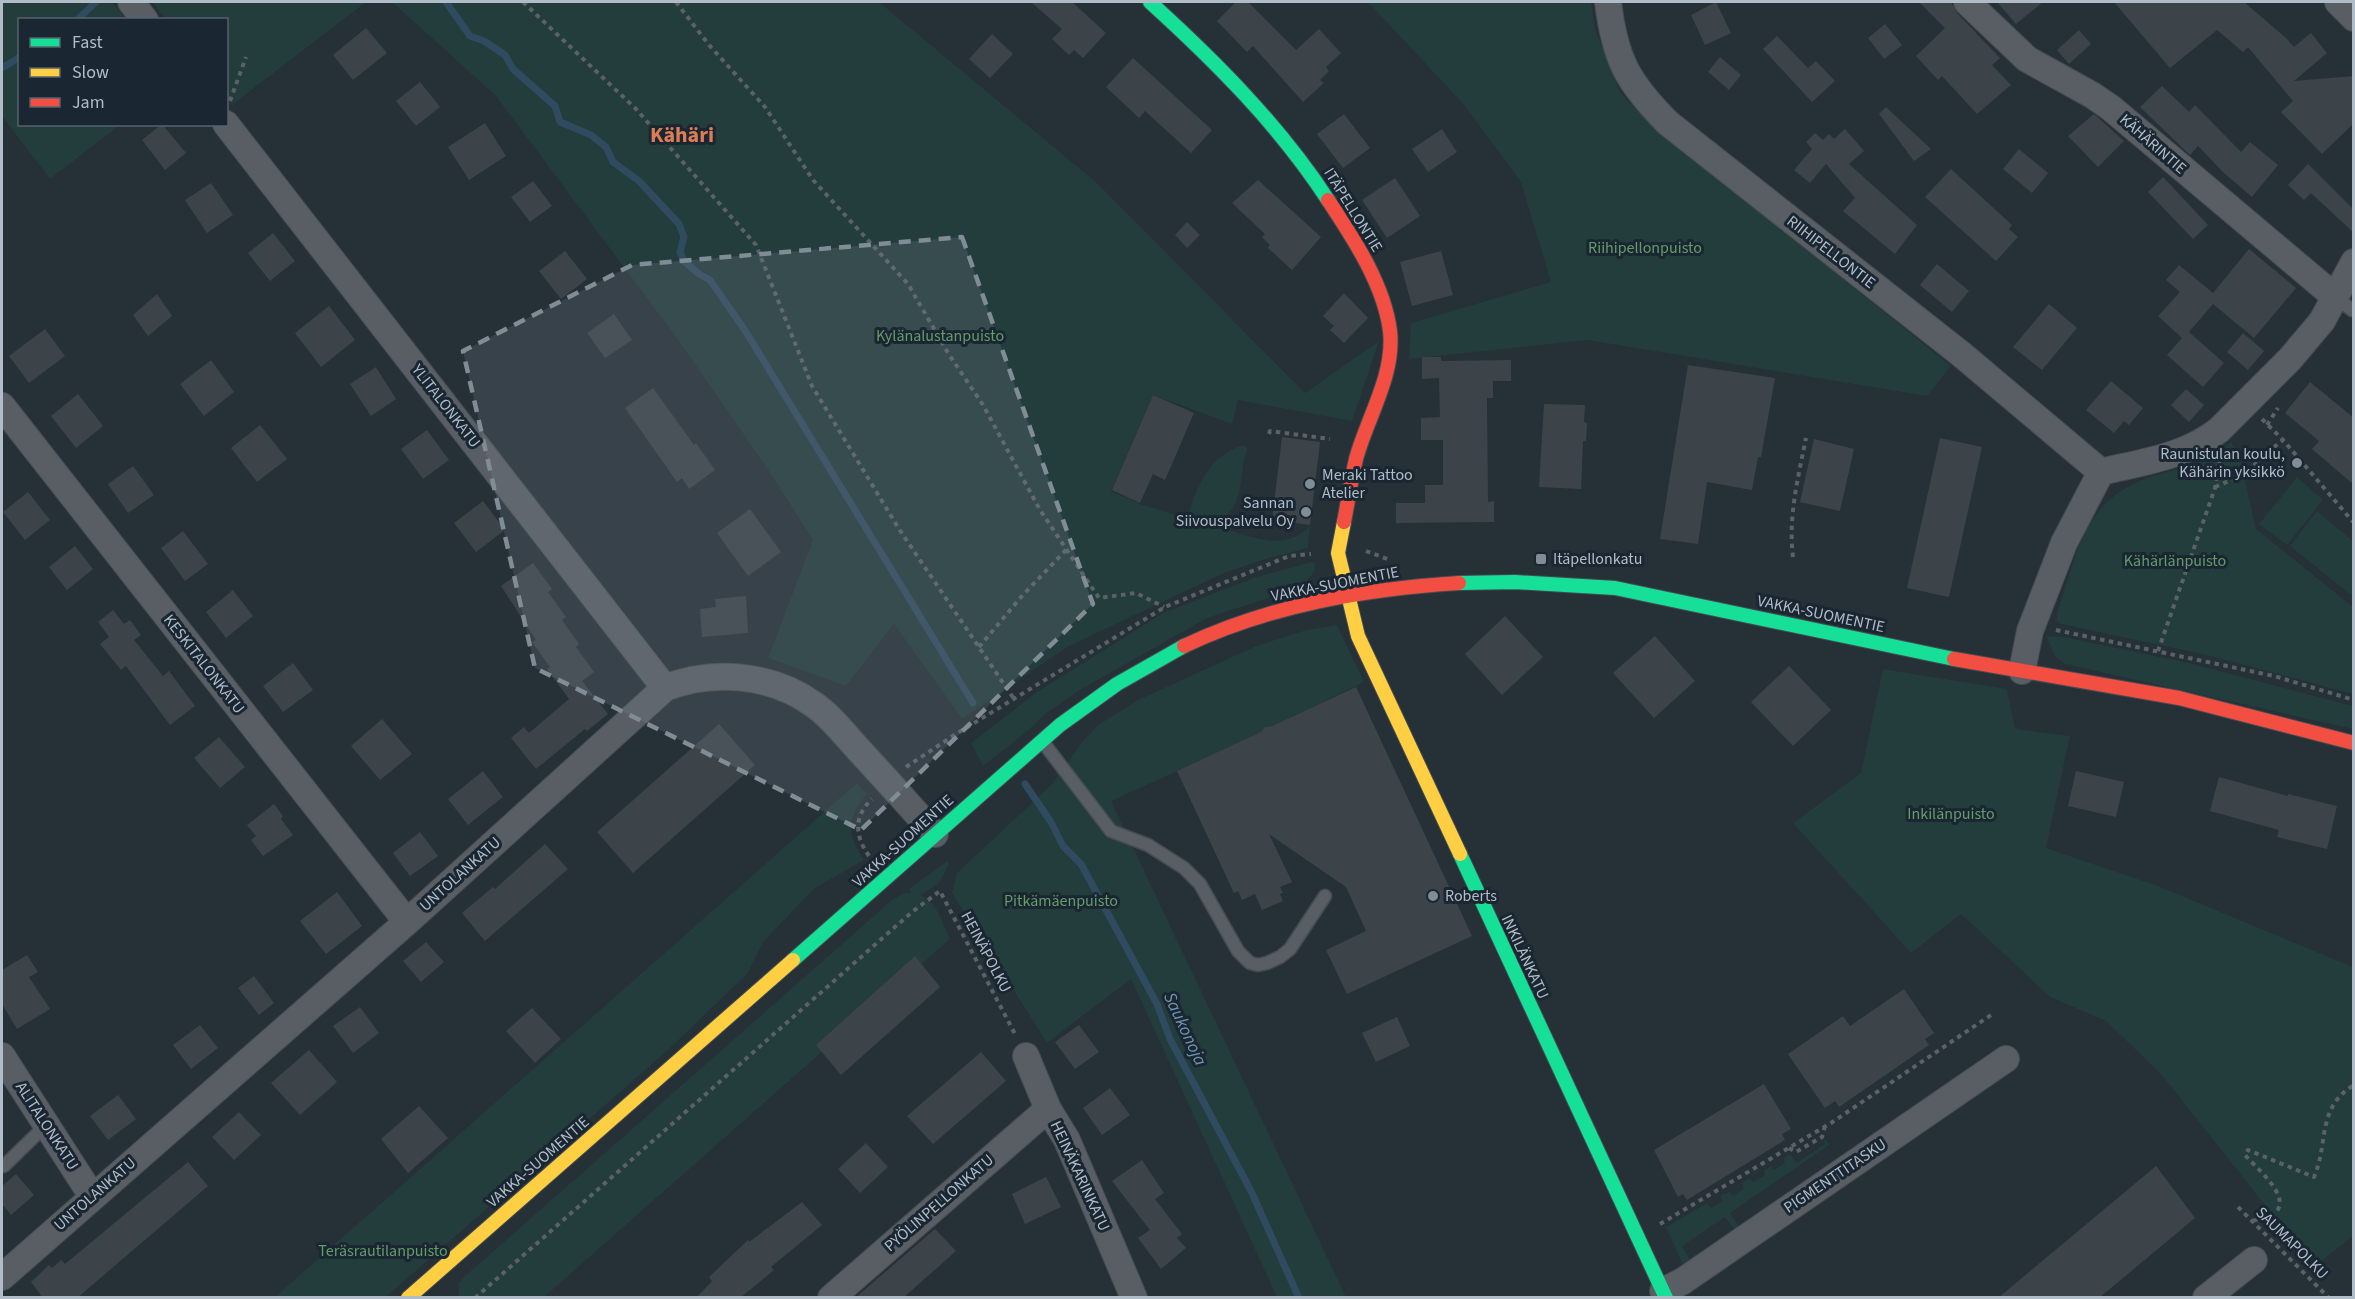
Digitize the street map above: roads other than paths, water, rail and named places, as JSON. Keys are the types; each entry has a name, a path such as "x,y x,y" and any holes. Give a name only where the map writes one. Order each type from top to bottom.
{"street":[{"path":"131,2 143,18"},
{"name":"ITÄPELLONTIE","path":"1150,2 1206,53 1262,112 1341,217 1359,247 1379,290 1389,322 1387,368 1356,459 1338,553 1347,595"},
{"name":"RIIHIPELLONTIE","path":"1608,2 1612,36 1618,53 1626,71 1652,108 1691,142 1961,354 2101,472"},
{"name":"KÄHÄRINTIE","path":"1967,2 2027,59 2111,108 2343,303"},
{"path":"2338,2 2354,18"},
{"name":"YLITALONKATU","path":"228,114 665,688"},
{"path":"2022,671 2030,631 2064,543 2101,472 2172,455 2208,439 2290,359 2322,321 2343,303 2354,262"},
{"name":"KESKITALONKATU","path":"2,406 407,922"},
{"name":"VAKKA-SUOMENTIE","path":"408,1298 887,879 934,834 1041,740 1091,701 1177,649 1219,630 1294,605 1402,586 1470,581 1570,583 1669,598 1981,665 2179,698 2354,743"},
{"name":"INKILÄNKATU","path":"1347,595 1358,636 1375,675 1664,1294"},
{"name":"UNTOLANKATU","path":"2,1277 407,922 665,688 687,680 734,677 762,681 788,689 814,704 833,722 934,834"},
{"name":"ALITALONKATU","path":"2,1056 92,1196"},
{"name":"HEINÄKARINKATU","path":"1026,1056 1048,1109 1067,1140 1134,1298"},
{"name":"PIGMENTTITASKU","path":"1664,1294 2006,1059"},
{"name":"PYÖLINPELLONKATU","path":"831,1298 1048,1109"},
{"path":"2206,1298 2254,1260"},
{"path":"423,1284 437,1298"}],"lane":[{"path":"1041,740 1111,831 1148,845 1184,868 1200,884 1238,951 1250,963 1258,965 1267,963 1290,949 1325,896"},
{"path":"4,1166 46,1125"}],"waterway":[{"path":"79,18 96,2"},
{"path":"446,2 470,36 484,41 505,55 513,69 555,106 560,122 591,135 606,147 613,162 639,181 679,224 684,237 680,252 684,261 710,280 746,332 973,703"},
{"path":"2,68 18,58"},
{"name":"Saukonoja","path":"1025,784 1051,822 1063,846 1081,864 1157,1004 1170,1039 1251,1191 1299,1298"}],"place":[{"name":"Raunistulan koulu, Kähärin yksikkö","path":"2297,463"},
{"name":"Meraki Tattoo Atelier","path":"1310,484"},
{"name":"Sannan Siivouspalvelu Oy","path":"1306,512"},
{"name":"Itäpellonkatu","path":"1541,559"},
{"name":"Roberts","path":"1433,896"}],"district":[{"name":"Kähäri","path":"682,135"}],"park label":[{"name":"Riihipellonpuisto","path":"1645,248"},
{"name":"Kylänalustanpuisto","path":"940,336"},
{"name":"Kähärlänpuisto","path":"2175,561"},
{"name":"Inkilänpuisto","path":"1951,814"},
{"name":"Pitkämäenpuisto","path":"1061,901"},
{"name":"Teräsrautilanpuisto","path":"383,1251"}]}
